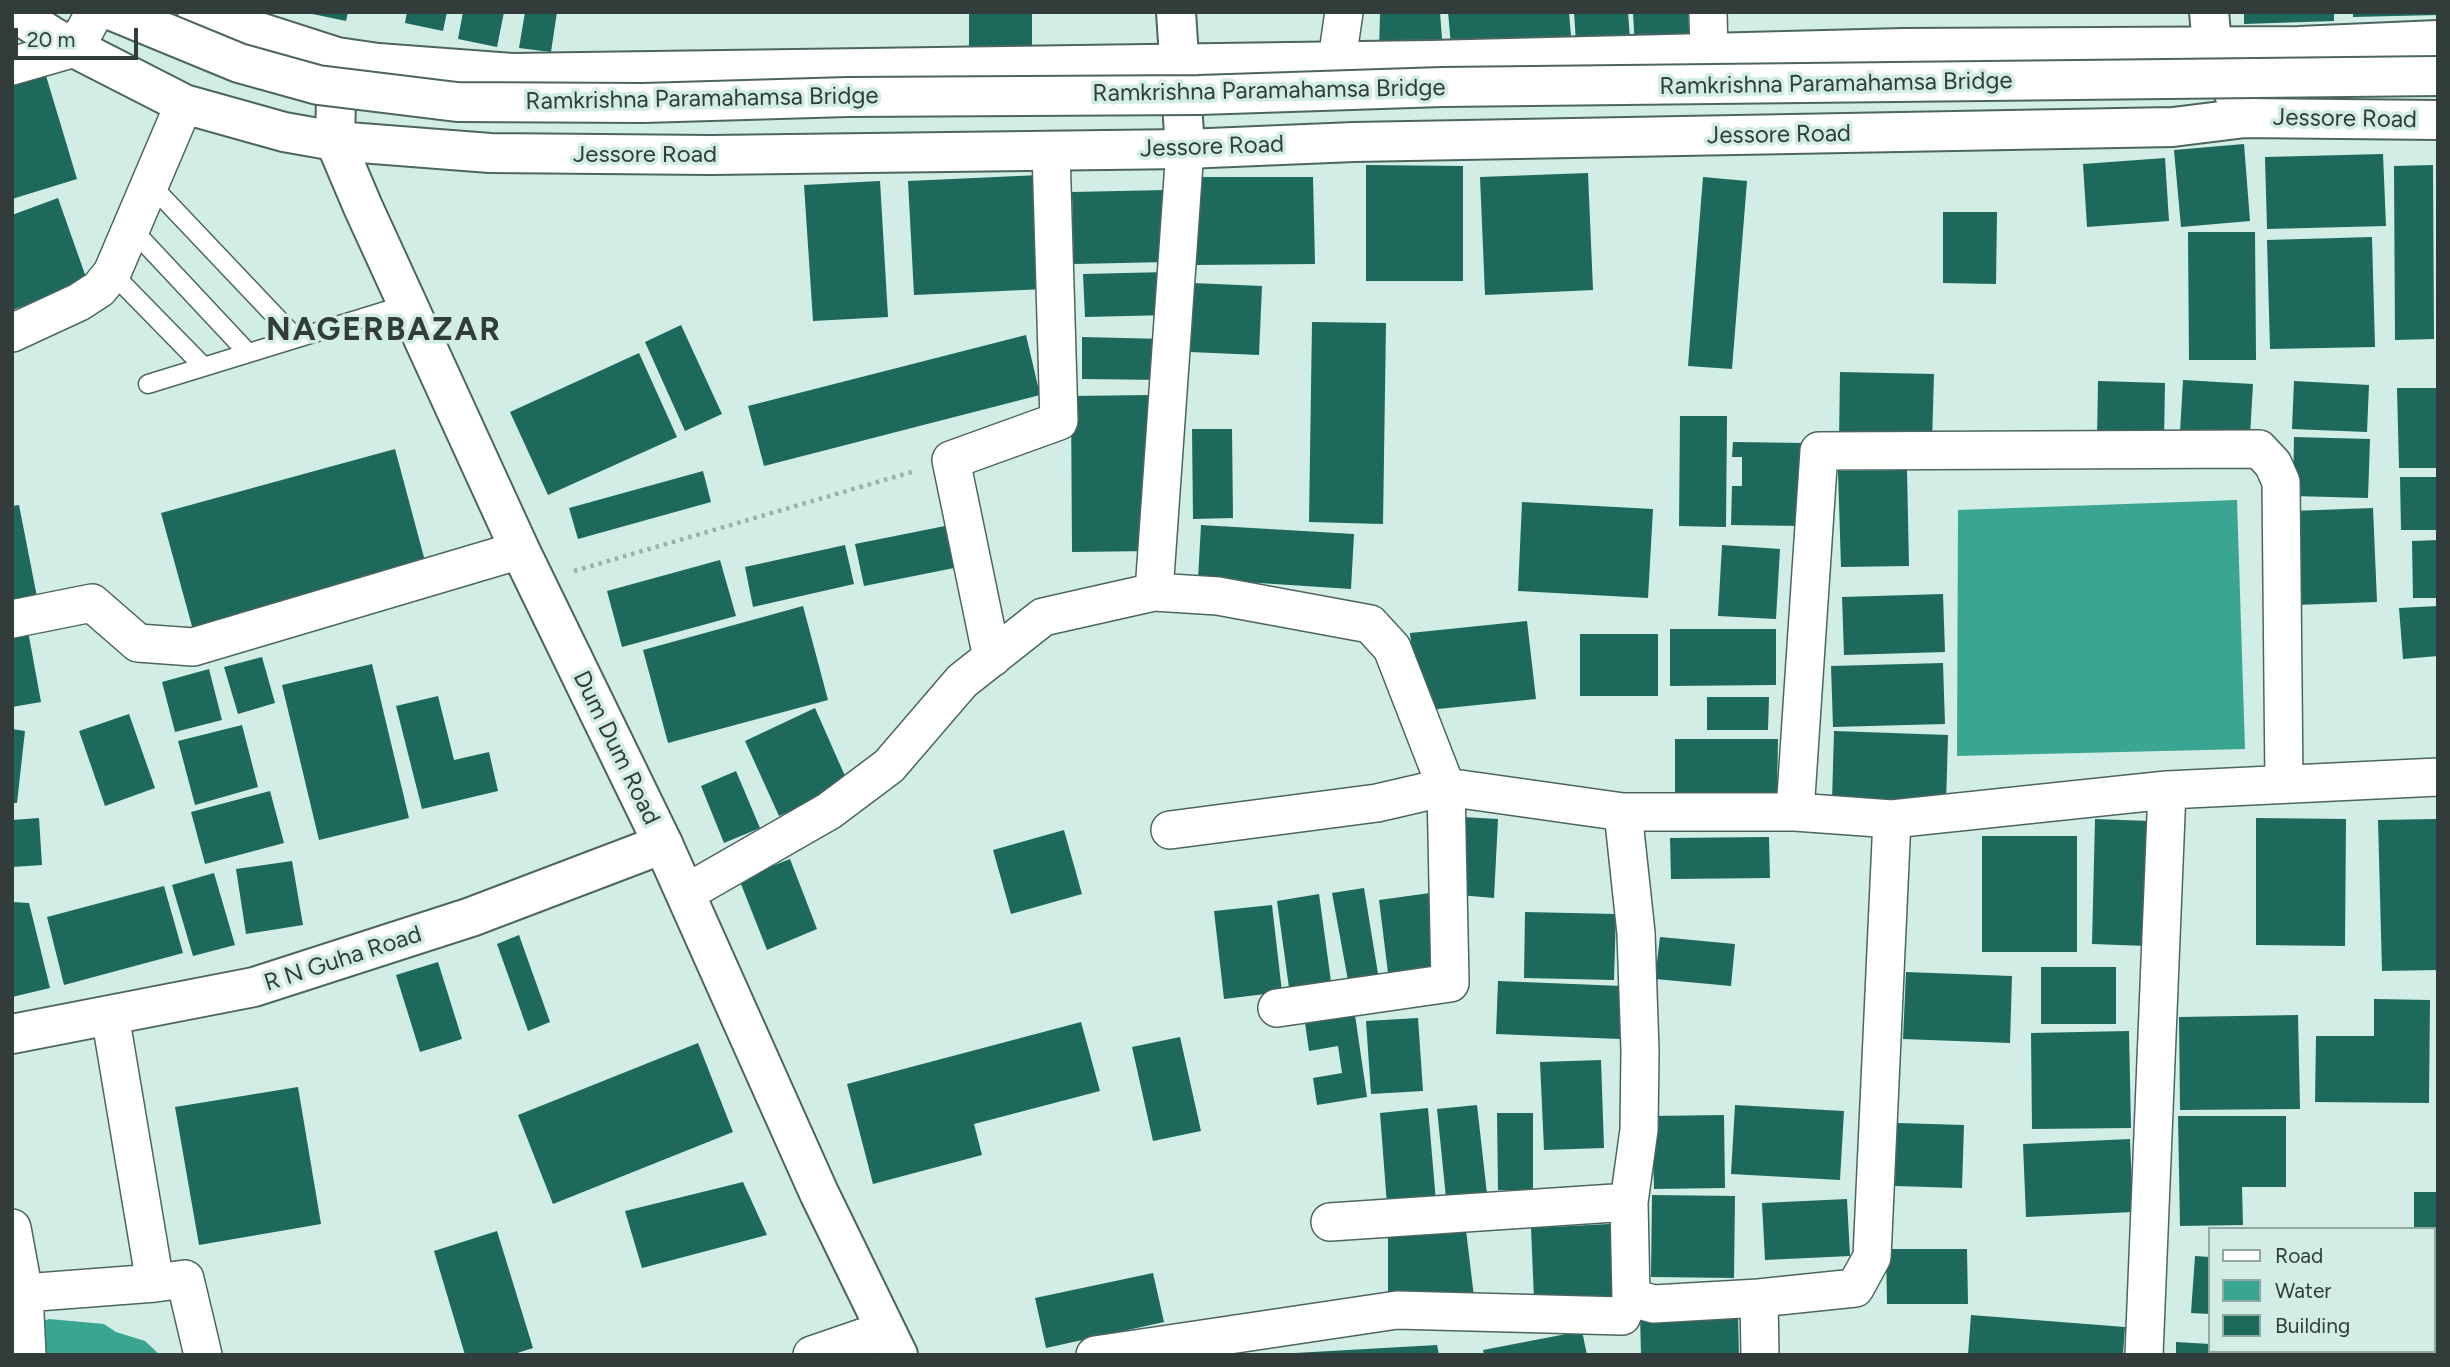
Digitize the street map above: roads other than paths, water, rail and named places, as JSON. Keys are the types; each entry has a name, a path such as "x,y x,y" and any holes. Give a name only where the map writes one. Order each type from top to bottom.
{"main road":[{"name":"Jessore Road","path":"15,12 75,48 184,104 284,132 335,141 490,153 572,155 1185,149 1354,142 2173,128 2245,118 2438,120"},
{"name":"Ramkrishna Paramahamsa Bridge","path":"115,12 239,63 318,85 457,102 643,103 848,97 1199,95 1442,87 2438,76"},
{"path":"197,12 337,57 512,73 1181,64 1903,48 2134,49 2211,29 2299,46 2438,40"},
{"path":"1176,12 1185,149"},
{"path":"2211,29 2245,118"},
{"path":"335,141 337,57"},
{"name":"Dum Dum Road","path":"335,141 528,566 686,893 819,1193 891,1343"},
{"name":"R N Guha Road","path":"12,1034 254,987 363,954 663,844"}],"street":[{"path":"12,66 75,48 95,12"},
{"path":"1337,60 1344,12"},
{"path":"1708,12 1709,54"},
{"path":"12,333 79,302 99,289 112,273 184,104"},
{"path":"1154,592 1185,149"},
{"path":"992,658 951,460 1059,421 1051,151"},
{"path":"1795,812 1819,451 2259,449 2273,464 2281,482 2284,784"},
{"path":"12,619 92,603 138,643 192,647 528,566"},
{"path":"686,893 829,811 879,773 962,681 1043,617 1154,592 1218,596 1370,624 1392,648 1446,787 1450,983 1277,1008"},
{"path":"1170,830 1377,803 1446,787 1623,812 1795,812 1892,818 2167,790 2438,777"},
{"path":"2144,1355 2167,790"},
{"path":"1623,812 1636,933 1640,1051 1639,1130 1629,1202 1631,1297 1654,1304 1855,1289 1872,1257 1892,818"},
{"path":"110,1015 155,1283"},
{"path":"1330,1222 1629,1202"},
{"path":"12,1228 24,1293 27,1355"},
{"path":"24,1293 185,1279 203,1355"},
{"path":"1759,1298 1759,1355"},
{"path":"1095,1355 1397,1310 1622,1316"},
{"path":"812,1355 891,1343"}],"lane":[{"path":"150,184 296,338"},
{"path":"131,228 248,353"},
{"path":"112,273 204,366"},
{"path":"148,384 408,304"}],"water":[{"path":"2237,500 2245,749 1957,756 1958,510"},
{"path":"49,1319 104,1324 116,1332 145,1341 160,1355 31,1355 36,1324"}],"district":[{"name":"NAGERBAZAR","path":"384,331"}]}
